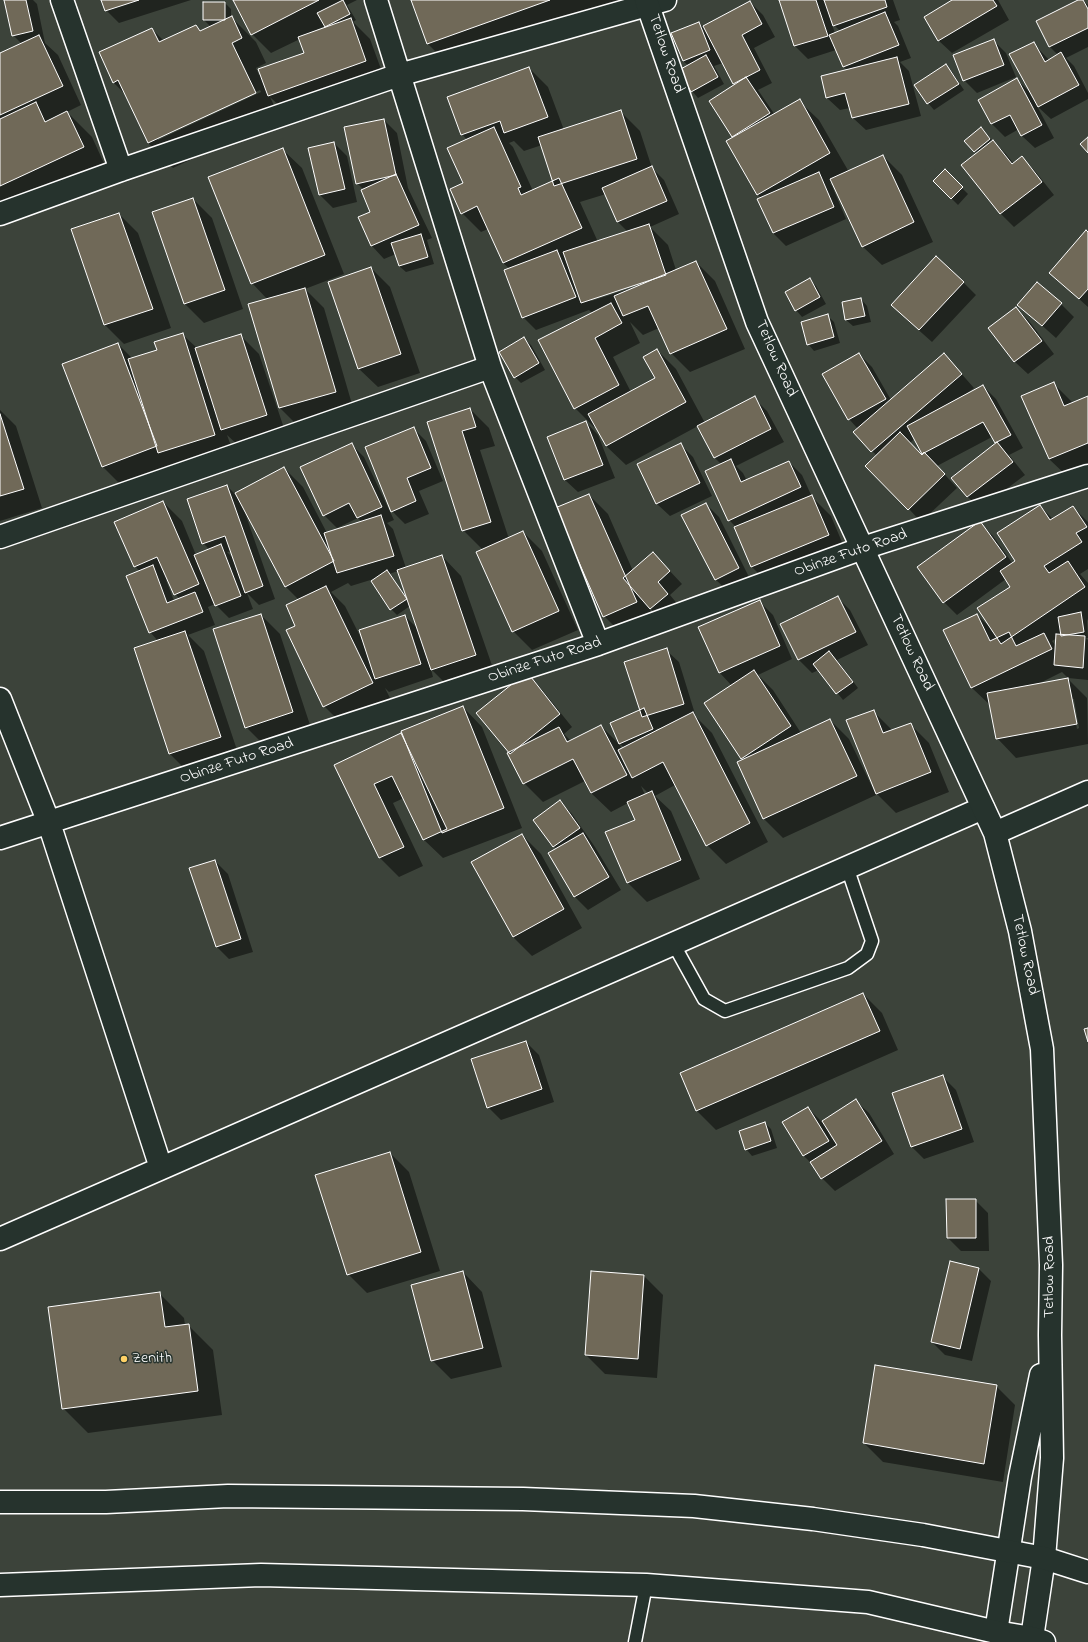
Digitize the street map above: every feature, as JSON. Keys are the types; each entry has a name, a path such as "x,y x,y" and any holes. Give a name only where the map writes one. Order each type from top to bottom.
{"street":[{"path":"62,0 121,170"},
{"path":"376,0 490,367 598,644"},
{"path":"0,214 121,170 399,75 653,2"},
{"name":"Tetlow Road","path":"653,2 757,322 995,833 1020,931 1042,1049 1051,1265 1050,1335"},
{"path":"0,537 490,367"},
{"name":"Obinze Futo Road","path":"0,838 598,644 862,548 1088,476"},
{"path":"0,699 49,823 161,1168"},
{"path":"995,833 1088,792"},
{"path":"0,1238 983,808"},
{"path":"996,1632 1020,1477 1050,1335"},
{"path":"0,1585 261,1575 646,1585 868,1602 996,1632 1038,1640 1052,1458 1050,1335"},
{"path":"0,1502 106,1502 228,1496 523,1499 694,1506 813,1519 924,1535 1044,1558 1088,1572"}],"lane":[{"path":"673,943 704,999 725,1011 848,968 867,954 872,941 847,867"},
{"path":"635,1642 646,1585"}],"building":[{"path":"4,0 26,0 33,31 12,36"},
{"path":"101,0 139,0 105,11"},
{"path":"233,0 319,0 251,35"},
{"path":"343,0 350,14 325,27 317,13"},
{"path":"411,0 550,0 427,44"},
{"path":"779,0 816,0 828,36 794,46"},
{"path":"824,0 885,0 887,7 833,26"},
{"path":"952,0 993,0 997,6 938,41 924,17"},
{"path":"1078,0 1083,0 1088,9 1088,28 1049,47 1036,21"},
{"path":"750,1 762,24 742,35 760,70 733,84 703,26"},
{"path":"203,2 225,2 225,20 203,20"},
{"path":"885,12 899,45 843,67 829,35"},
{"path":"232,16 242,38 232,43 256,93 148,143 118,80 113,83 99,52 152,28 159,42 196,25 200,31"},
{"path":"351,18 366,61 268,96 258,69 304,53 298,37"},
{"path":"699,22 710,50 683,61 671,33"},
{"path":"39,35 63,86 0,115 0,53"},
{"path":"994,39 1004,65 963,81 953,55"},
{"path":"1034,42 1045,62 1061,52 1079,85 1038,107 1009,54"},
{"path":"706,55 718,77 691,92 679,70"},
{"path":"897,57 909,104 852,118 845,93 826,98 821,76"},
{"path":"946,64 959,84 927,104 914,85"},
{"path":"529,67 548,117 504,133 500,121 461,135 447,97"},
{"path":"746,77 770,113 732,137 709,101"},
{"path":"1017,78 1042,125 1021,136 1010,115 991,124 978,100"},
{"path":"800,99 830,153 757,195 726,141"},
{"path":"36,102 45,122 67,111 84,147 0,186 0,119"},
{"path":"621,110 637,159 554,186 538,137"},
{"path":"384,119 396,175 356,184 344,127"},
{"path":"494,127 521,187 518,188 521,195 559,178 582,228 503,263 477,206 461,214 450,189 463,183 447,148"},
{"path":"981,127 990,139 974,152 964,141"},
{"path":"1088,137 1088,153 1080,144"},
{"path":"993,140 1012,164 1022,156 1042,182 1000,214 961,165"},
{"path":"334,142 345,189 319,195 308,148"},
{"path":"283,148 325,255 251,284 208,177"},
{"path":"883,155 914,222 862,247 830,179"},
{"path":"652,166 667,201 617,222 602,188"},
{"path":"945,169 963,187 951,199 933,181"},
{"path":"819,172 834,207 773,233 757,199"},
{"path":"396,174 419,225 371,246 358,217 370,212 361,190"},
{"path":"193,198 225,290 184,304 152,212"},
{"path":"119,213 153,309 104,325 71,229"},
{"path":"649,224 666,275 581,303 563,252"},
{"path":"1086,230 1088,232 1088,289 1079,299 1049,273"},
{"path":"421,234 428,257 399,266 391,243"},
{"path":"557,250 576,297 522,318 504,270"},
{"path":"936,256 964,282 919,330 891,305"},
{"path":"696,261 727,329 670,354 648,306 623,316 614,296"},
{"path":"371,267 401,354 358,369 328,282"},
{"path":"810,278 820,297 795,311 785,292"},
{"path":"1037,282 1062,303 1042,326 1017,305"},
{"path":"305,288 336,392 279,408 248,304"},
{"path":"861,298 865,316 845,320 842,302"},
{"path":"611,303 622,323 595,338 619,385 574,409 538,340"},
{"path":"1016,307 1042,341 1014,362 988,328"},
{"path":"828,314 834,337 807,345 801,322"},
{"path":"183,333 215,435 158,453 128,359 157,350 154,342"},
{"path":"241,334 267,415 221,430 195,348"},
{"path":"524,337 539,363 514,378 499,352"},
{"path":"118,343 157,446 102,467 62,364"},
{"path":"657,349 686,402 606,446 588,414 655,378 643,357"},
{"path":"859,353 886,399 848,420 822,374"},
{"path":"944,353 962,374 871,452 853,432"},
{"path":"1054,382 1064,406 1088,396 1088,443 1049,459 1021,396"},
{"path":"983,385 1011,435 995,443 983,422 922,454 907,426"},
{"path":"755,396 771,429 714,458 697,426"},
{"path":"470,408 476,427 462,431 491,522 462,531 427,422"},
{"path":"0,414 24,489 0,496"},
{"path":"586,421 603,465 564,480 547,437"},
{"path":"414,427 431,468 407,478 416,501 391,512 365,447"},
{"path":"900,432 922,455 924,452 945,474 908,510 865,466"},
{"path":"997,442 1013,462 967,497 951,478"},
{"path":"352,443 382,507 357,518 349,503 323,516 300,467"},
{"path":"681,443 700,483 656,504 637,464"},
{"path":"731,459 741,482 789,461 801,487 728,521 705,471"},
{"path":"284,467 334,561 285,587 235,493"},
{"path":"227,485 263,586 245,593 225,536 202,544 187,499"},
{"path":"589,494 637,602 603,617 555,508"},
{"path":"812,495 829,535 751,567 734,527"},
{"path":"163,501 199,584 174,595 157,557 134,567 114,522"},
{"path":"706,503 739,568 715,580 681,515"},
{"path":"1040,505 1050,520 1073,506 1087,527 1076,533 1082,542 1044,566 1049,573 1068,561 1085,587 1001,644 977,608 1010,587 1000,571 1015,561 997,533"},
{"path":"381,515 394,556 337,573 324,533"},
{"path":"980,521 1006,557 943,603 917,567"},
{"path":"523,531 559,611 512,632 476,552"},
{"path":"221,544 241,596 215,606 194,555"},
{"path":"653,552 670,571 658,582 668,594 650,609 623,578"},
{"path":"442,555 476,655 431,670 397,570"},
{"path":"153,565 167,603 195,592 203,612 149,633 126,576"},
{"path":"387,570 407,599 390,610 371,581"},
{"path":"326,586 373,683 323,707 286,630 295,626 286,605"},
{"path":"838,596 856,632 798,660 780,624"},
{"path":"760,600 780,646 719,673 698,627"},
{"path":"1081,612 1084,632 1061,636 1058,617"},
{"path":"261,614 293,712 245,728 213,629"},
{"path":"977,614 990,641 1009,632 1016,646 1044,633 1052,649 971,688 943,630"},
{"path":"405,615 421,664 375,679 359,630"},
{"path":"185,631 221,737 169,754 134,648"},
{"path":"1056,634 1085,636 1083,668 1054,665"},
{"path":"667,648 684,704 642,717 624,662"},
{"path":"829,651 853,682 836,694 813,664"},
{"path":"754,670 791,726 741,759 704,703"},
{"path":"527,672 560,714 510,754 476,713"},
{"path":"1068,678 1077,724 996,739 987,693"},
{"path":"463,706 504,808 442,833 401,731"},
{"path":"644,708 653,729 619,744 610,723"},
{"path":"874,710 883,733 911,723 931,772 876,794 846,720"},
{"path":"693,712 750,823 706,846 663,762 632,778 618,750"},
{"path":"830,719 857,776 763,819 737,762"},
{"path":"601,725 627,775 591,793 573,759 523,784 507,753 559,727 567,742"},
{"path":"401,733 447,829 423,840 392,776 374,784 404,847 379,858 334,765"},
{"path":"652,791 681,860 627,883 605,832 635,820 627,802"},
{"path":"560,800 580,828 553,847 533,820"},
{"path":"583,833 609,877 574,897 548,853"},
{"path":"522,834 564,909 513,937 471,862"},
{"path":"215,860 241,939 216,947 189,868"},
{"path":"863,993 880,1031 696,1111 680,1073"},
{"path":"1088,1028 1088,1042 1084,1029"},
{"path":"526,1041 542,1089 487,1108 471,1059"},
{"path":"943,1075 962,1129 911,1147 892,1093"},
{"path":"856,1099 882,1141 821,1179 810,1162 837,1145 822,1121"},
{"path":"808,1107 829,1141 803,1156 782,1122"},
{"path":"765,1122 771,1141 745,1150 739,1131"},
{"path":"390,1152 421,1252 347,1275 315,1175"},
{"path":"946,1199 976,1199 976,1238 947,1238"},
{"path":"950,1261 979,1268 960,1349 931,1342"},
{"path":"463,1271 483,1348 431,1361 411,1285"},
{"path":"591,1271 644,1275 638,1359 585,1355"},
{"name":"Zenith","path":"160,1292 165,1327 189,1324 198,1391 62,1409 48,1307"},
{"path":"875,1365 997,1385 984,1464 863,1443"}],"place":[{"name":"Zenith","path":"124,1359"}]}
